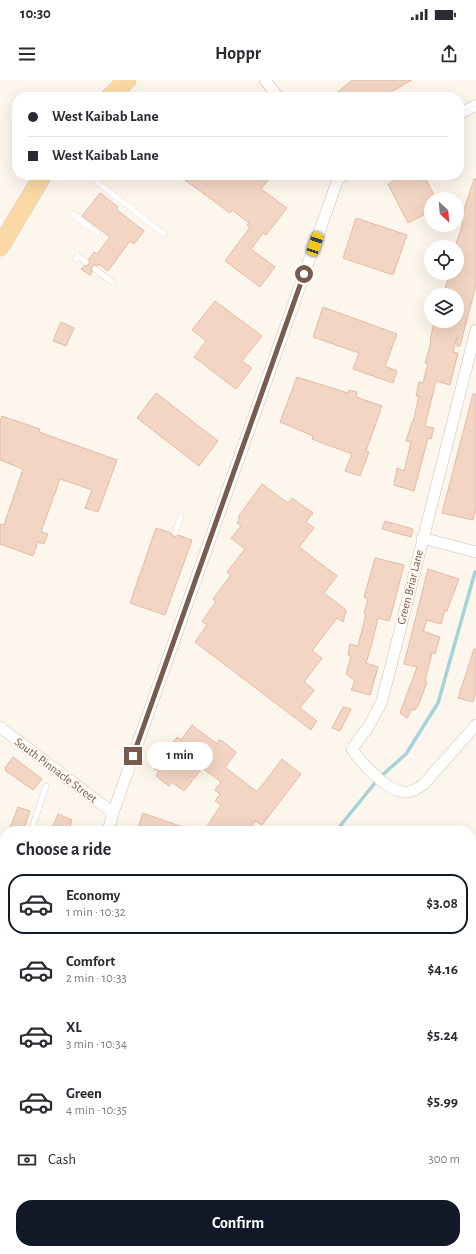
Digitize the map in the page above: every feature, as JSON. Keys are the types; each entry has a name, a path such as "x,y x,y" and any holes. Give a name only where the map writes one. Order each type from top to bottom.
{"main road":[{"path":"115,92 127,80"},
{"path":"0,247 40,180"}],"street":[{"path":"266,80 274,92"},
{"path":"464,111 476,105"},
{"path":"109,826 338,180"},
{"name":"Green Briar Lane","path":"476,330 422,538 382,701 369,726 352,749 372,773 394,790 404,792 415,790 424,784 476,725"},
{"path":"422,538 476,552"},
{"name":"South Pinnacle Street","path":"0,727 113,813"}],"lane":[{"path":"97,182 164,234"},
{"path":"73,214 97,233"},
{"path":"76,259 78,256 86,262"},
{"path":"95,269 112,282"},
{"path":"175,533 181,516"},
{"path":"33,826 46,786"}],"building":[{"path":"352,80 412,80 391,92 338,92"},
{"path":"474,179 476,179 476,285 460,346 457,346 457,337 453,352 458,353 450,385 436,381 425,426 434,428 431,439 428,438 414,491 394,485 397,468 404,471 411,442 406,441 413,422 419,396 416,396 419,382 423,383 428,363 425,363 431,342 433,328 464,328 464,288 445,288 448,280 464,280 464,240 457,240 460,232 464,232 464,210"},
{"path":"185,180 268,180 261,189 287,208 266,235 263,233 251,249 275,267 260,287 225,261 250,227 247,225 249,223 232,210 230,213"},
{"path":"396,180 426,180 432,192 424,192 424,215 408,223 388,184"},
{"path":"100,193 118,207 116,209 144,231 134,244 130,241 108,271 99,264 98,266 94,265 91,268 92,272 90,275 81,269 84,266 89,265 89,259 94,252 97,254 110,237 82,216"},
{"path":"356,218 407,235 393,275 343,258"},
{"path":"215,301 262,336 242,361 252,368 236,389 194,357 206,341 192,330"},
{"path":"323,307 397,334 385,366 397,371 393,383 353,369 359,353 313,337"},
{"path":"61,322 74,328 66,346 53,341"},
{"path":"297,377 348,393 349,390 357,392 356,397 382,406 366,451 369,452 360,476 345,471 352,454 312,439 313,436 280,422"},
{"path":"156,393 218,441 199,466 137,418"},
{"path":"473,394 476,394 476,509 473,520 442,513"},
{"path":"2,416 40,429 39,432 117,460 98,512 85,508 92,490 60,479 41,532 48,534 44,544 38,542 33,556 0,544 0,524 4,525 23,469 0,460 0,421"},
{"path":"262,484 288,503 292,498 313,513 306,522 314,528 299,547 337,576 324,593 346,610 343,622 337,618 312,651 322,658 304,682 314,690 300,708 317,721 311,730 195,642 207,625 202,621 216,602 213,599 231,575 227,572 245,549 231,538 241,526 237,523 240,519 238,517"},
{"path":"385,521 413,529 411,537 382,529"},
{"path":"156,528 171,533 174,537 178,535 192,540 165,615 130,603"},
{"path":"375,558 404,565 389,621 378,618 366,663 378,667 370,695 351,690 355,681 346,674 351,656 348,655 350,644 358,646 366,614 364,614 368,599 364,597"},
{"path":"428,569 459,579 447,611 445,610 441,624 427,620 423,631 440,637 435,654 432,653 425,681 427,682 418,706 415,710 412,709 407,718 400,713 417,667 404,664"},
{"path":"474,649 476,649 476,692 473,702 458,698"},
{"path":"343,707 351,709 340,731 332,728"},
{"path":"192,725 217,744 219,740 222,741 236,753 225,767 257,792 282,759 301,774 262,825 255,821 252,826 207,826 221,805 215,801 220,794 215,790 221,782 202,768 184,791 172,782 169,786 156,776 159,771 154,769 160,756 162,757 177,737 181,740"},
{"path":"13,757 42,779 33,790 6,771 5,768"},
{"path":"18,807 30,811 25,826 11,826"},
{"path":"143,813 180,826 139,826"},
{"path":"58,814 72,820 70,826 53,826"}],"waterway":[{"path":"340,826 379,778 406,754 438,703 475,572"}],"route":[{"path":"133,756 304,274"}]}
